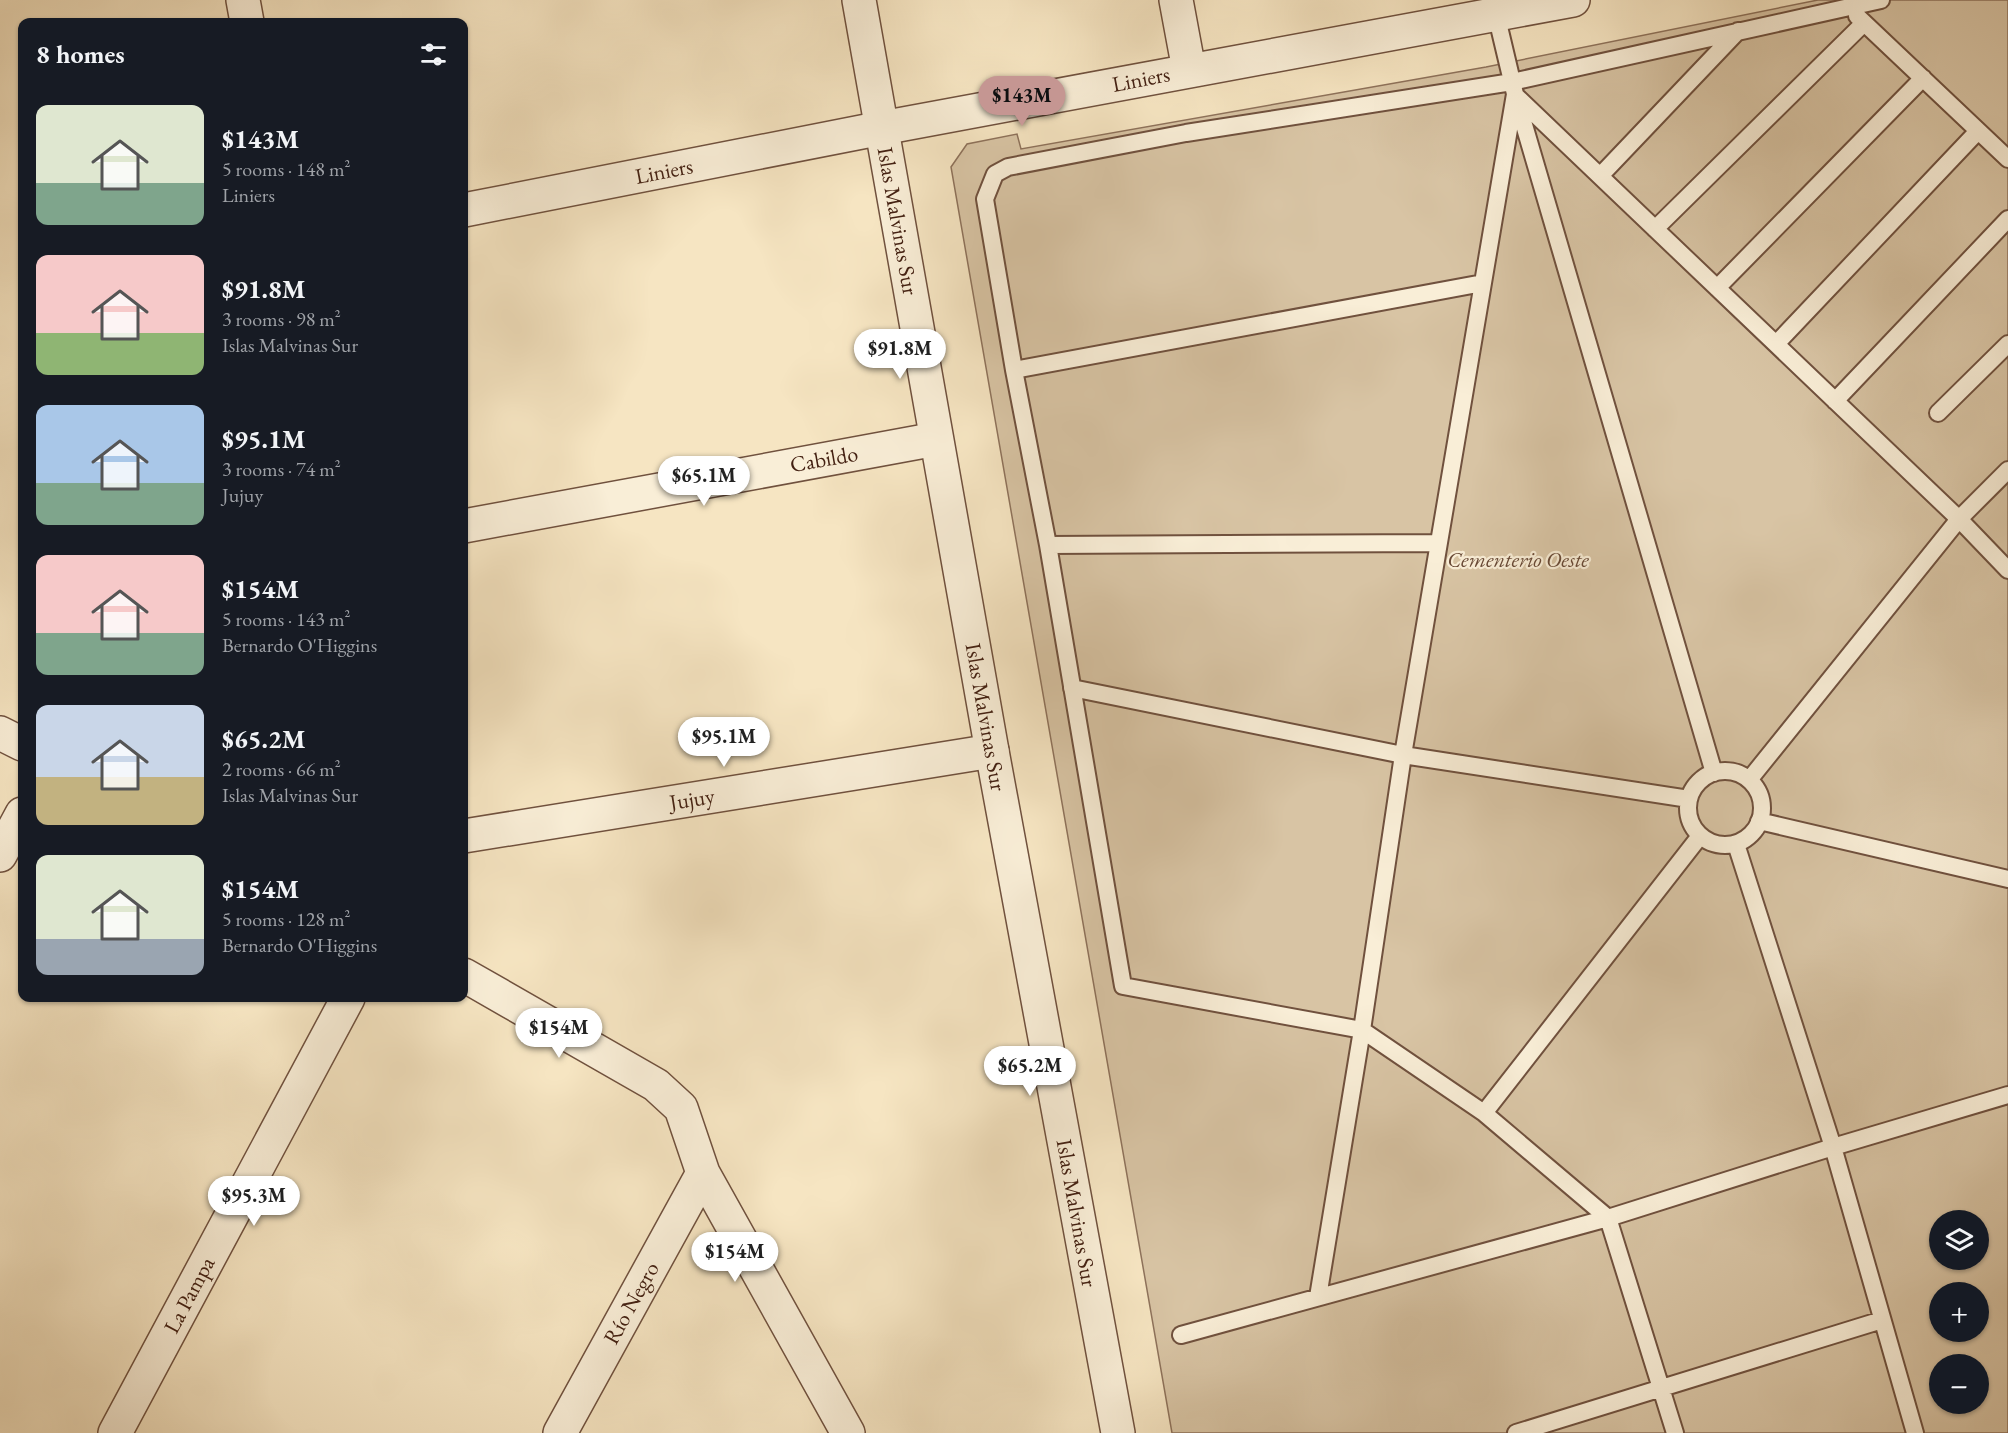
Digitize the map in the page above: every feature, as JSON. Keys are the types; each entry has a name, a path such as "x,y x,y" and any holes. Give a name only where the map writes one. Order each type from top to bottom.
{"street":[{"path":"243,0 246,18"},
{"name":"Islas Malvinas Sur","path":"859,0 992,751 1118,1433"},
{"path":"1176,0 1189,70"},
{"name":"Liniers","path":"468,209 1189,70 1495,7 1573,0"},
{"name":"Cabildo","path":"468,525 936,439"},
{"path":"0,733 18,742"},
{"name":"Jujuy","path":"468,835 992,751"},
{"path":"0,855 18,821"},
{"path":"468,977 656,1085 681,1108 703,1173 849,1433"},
{"name":"La Pampa","path":"115,1433 346,1002"},
{"name":"Río Negro","path":"560,1433 703,1173"}],"lane":[{"path":"1675,1433 1608,1218 1484,1113 1362,1029 1123,986 1048,545 1014,370 985,200 995,174 1008,167 1186,133 1514,88 1739,31 1881,0"},
{"path":"1495,7 1514,88 1714,773"},
{"path":"1848,7 2008,159"},
{"path":"1655,229 1864,23"},
{"path":"1600,176 1691,78 1739,31"},
{"path":"1717,288 1923,78"},
{"path":"1514,88 1600,176 1959,519 2008,570"},
{"path":"1318,1298 1362,1029 1403,755 1514,88"},
{"path":"1776,344 1978,131"},
{"path":"1835,401 2008,219"},
{"path":"1014,370 1483,283"},
{"path":"1938,413 2008,345"},
{"path":"1749,780 1959,519 2008,470"},
{"path":"1048,545 1438,543"},
{"path":"1072,688 1403,755 1689,799"},
{"path":"1726,771 1749,780 1756,789 1762,810 1754,831 1736,844 1723,845 1700,836 1689,819 1689,799 1694,788 1714,773 1726,771"},
{"path":"1759,821 2008,879"},
{"path":"1484,1113 1700,836"},
{"path":"1736,844 1833,1147 1914,1433"},
{"path":"1181,1335 1608,1218 2008,1095"},
{"path":"1516,1433 1882,1320"}],"green space":[{"name":"Cementerio Oeste","path":"1818,0 2008,0 2008,1433 1172,1433 951,167 967,144 1017,134 1021,149 1486,67"}]}
